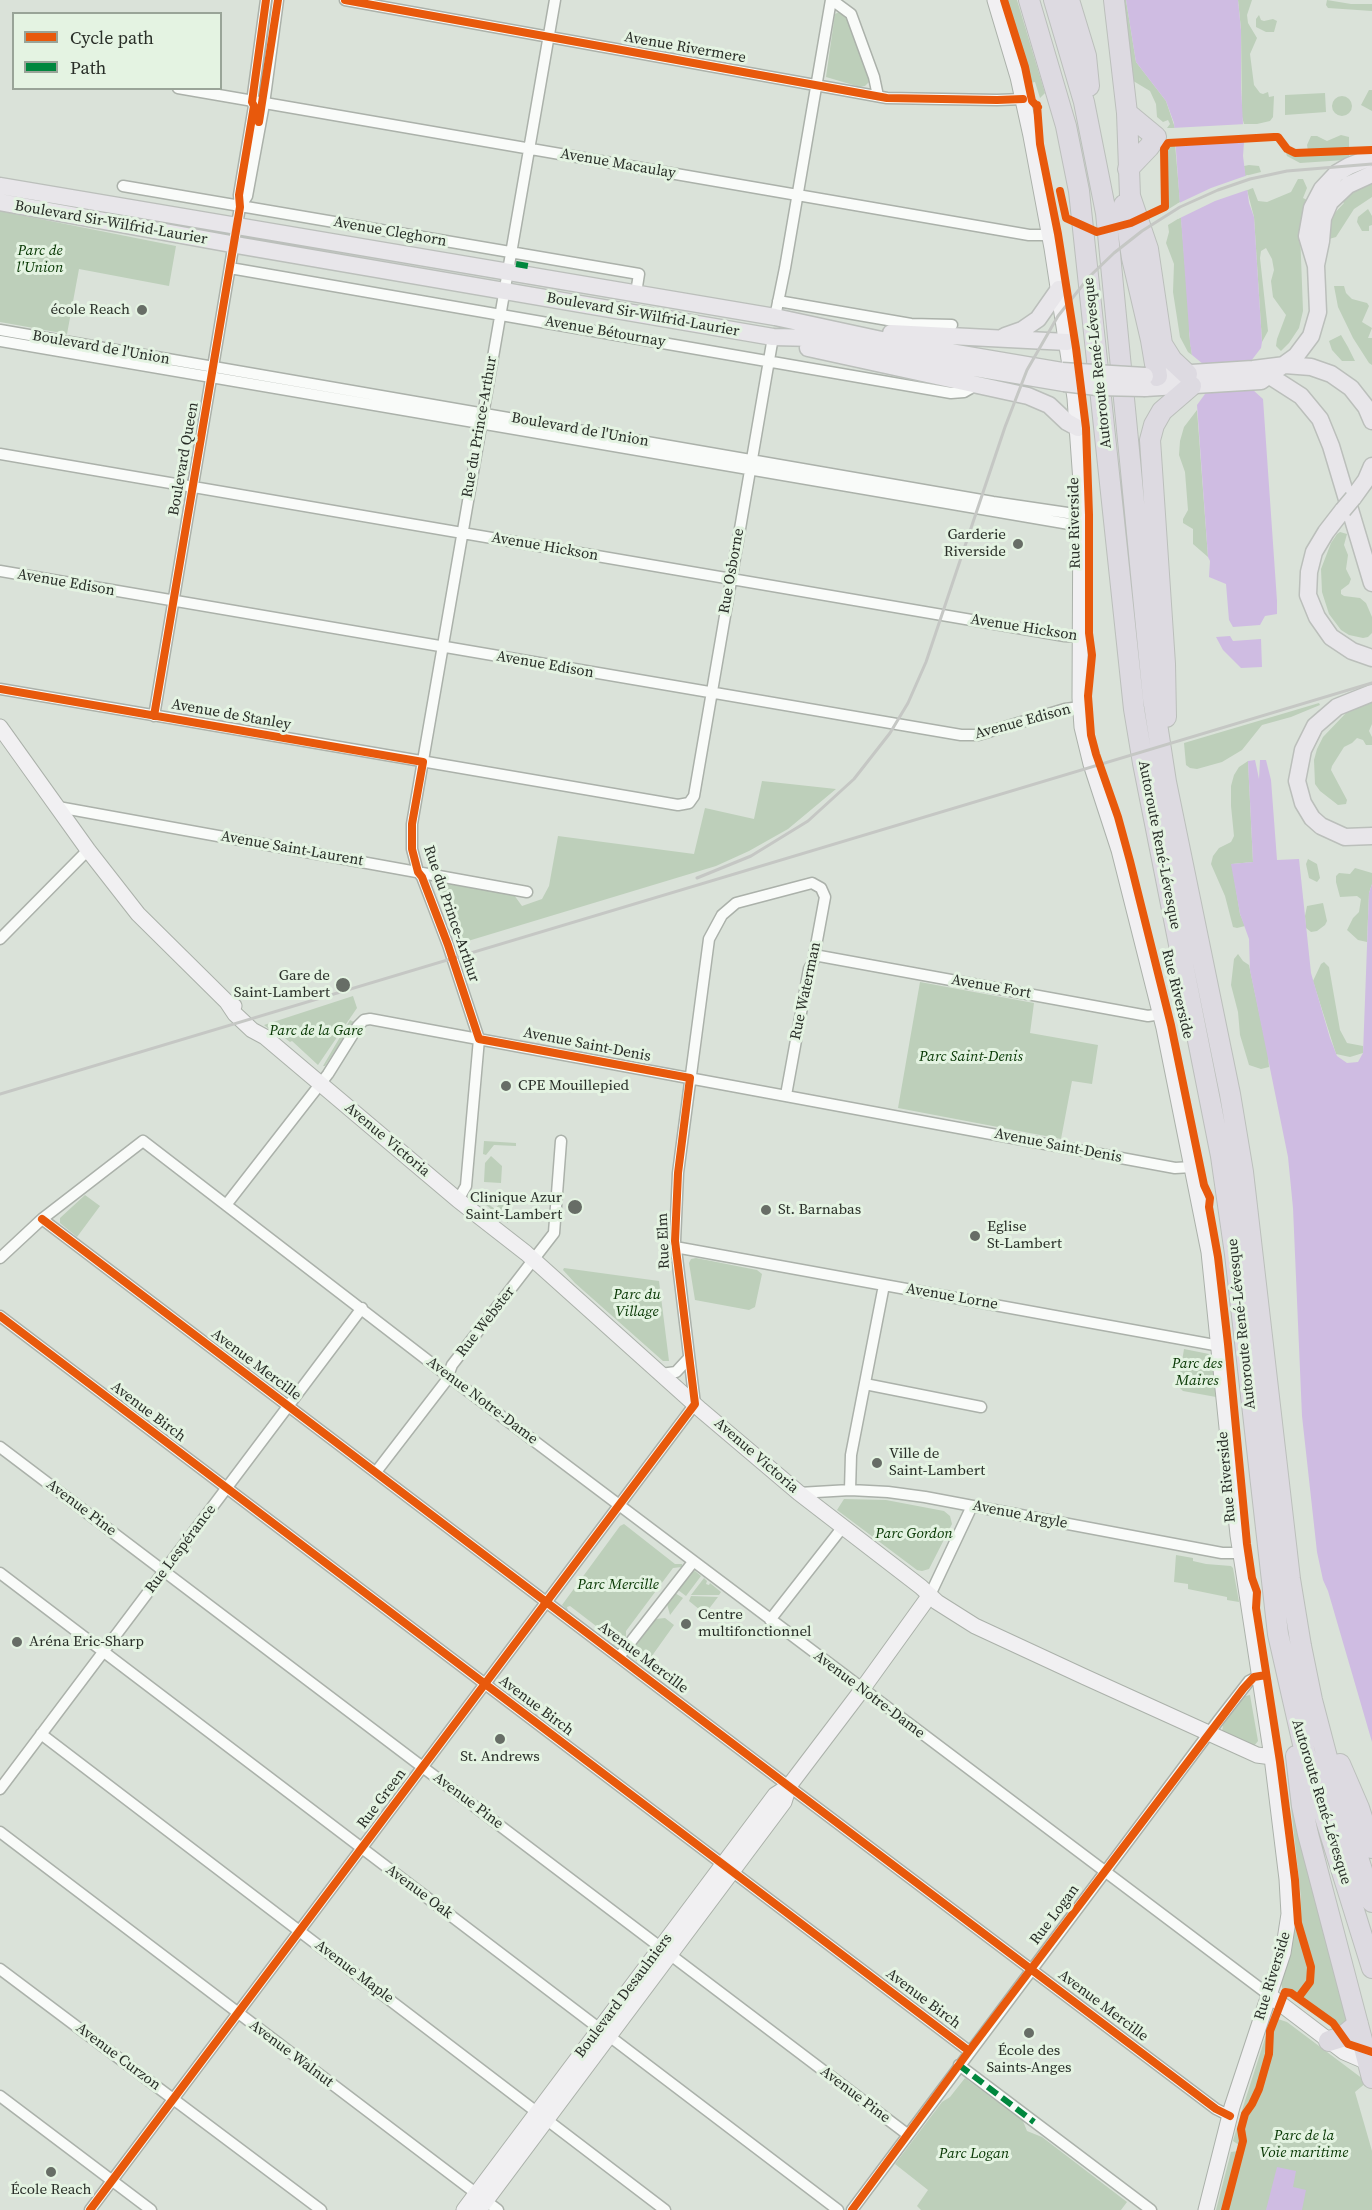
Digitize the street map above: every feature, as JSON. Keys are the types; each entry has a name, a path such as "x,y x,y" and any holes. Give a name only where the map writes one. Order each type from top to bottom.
{"highway":[{"name":"Autoroute René-Lévesque","path":"1029,0 1066,126 1079,191 1134,709 1148,791 1220,1147 1235,1254 1271,1583 1288,1682 1311,1775 1372,1968"},
{"name":"Autoroute René-Lévesque","path":"1054,0 1094,145 1109,237 1148,654 1166,782 1244,1172 1290,1578 1301,1646 1312,1700 1334,1782 1372,1902"},
{"path":"1069,0 1086,56 1094,145"},
{"path":"1101,0 1129,245 1151,340 1149,380"},
{"path":"1114,0 1127,113 1131,201 1149,255 1162,344 1172,360 1196,380 1167,405 1159,416 1152,430 1149,446 1165,664 1166,782"},
{"path":"1127,113 1156,137 1128,169"},
{"path":"1288,1682 1302,1806 1371,2068"},
{"path":"1312,1700 1359,1809 1372,1848"},
{"path":"1329,2042 1345,2035 1358,2024"}],"main road":[{"path":"1285,365 1304,348 1316,323 1318,307 1316,266 1323,218 1328,206 1340,191 1370,167"},
{"name":"Boulevard Sir-Wilfrid-Laurier","path":"0,186 636,293 776,309 891,342 1063,377"},
{"name":"Boulevard Sir-Wilfrid-Laurier","path":"0,202 234,245 773,337 814,338 910,357 1063,377 1096,375 1149,380 1196,380 1259,375 1285,365 1316,368 1341,380 1359,396 1372,421"},
{"path":"997,339 1017,333 1030,325 1041,315 1059,289"},
{"path":"734,330 768,324 776,309"},
{"path":"854,332 1067,342"},
{"path":"773,337 800,347 1039,399 1078,428"},
{"path":"838,354 910,357"},
{"path":"1259,375 1284,385 1310,404 1323,424 1372,583"},
{"path":"1372,466 1366,480 1326,532 1314,552 1309,572 1308,595 1317,617 1331,637 1352,651 1372,658"},
{"path":"1369,694 1336,707 1315,726 1302,750 1297,781 1303,803 1312,818 1321,826 1345,837 1372,836"}],"street":[{"name":"Boulevard Queen","path":"154,716 240,207 247,196 258,103 266,0"},
{"name":"Boulevard Queen","path":"258,103 278,0"},
{"name":"Avenue Rivermere","path":"345,0 887,98 1023,99"},
{"name":"Rue du Prince-Arthur","path":"458,1200 466,1185 479,1039 448,945 418,872 412,849 412,824 555,0"},
{"path":"878,96 874,77 851,14 832,0 776,309 911,324 952,325"},
{"name":"Rue Riverside","path":"995,0 1023,99 1050,235 1078,428 1081,520 1080,707 1088,754 1117,843 1161,1014 1210,1261 1240,1553 1272,1756 1287,1880 1289,1909 1282,1953 1230,2116 1206,2210"},
{"name":"Avenue Macaulay","path":"189,90 1029,235 1050,235"},
{"name":"Avenue Cleghorn","path":"123,186 639,274 636,293"},
{"name":"Avenue Bétournay","path":"230,268 956,394 978,384"},
{"name":"Boulevard de l'Union","path":"0,330 212,372 750,465 1048,511 1081,520"},
{"name":"Rue Osborne","path":"689,803 694,796 773,337"},
{"name":"Boulevard de l'Union","path":"0,341 212,372"},
{"name":"Avenue Hickson","path":"0,454 1081,638"},
{"name":"Avenue Edison","path":"0,571 965,736 978,735 1065,709 1080,707"},
{"name":"Avenue de Stanley","path":"0,689 678,806 689,803"},
{"name":"Avenue Victoria","path":"0,727 88,850 138,914 227,1002 241,1010 265,1037 458,1200 534,1260 695,1404 842,1528 937,1602 975,1626 1257,1755 1272,1756"},
{"name":"Avenue Saint-Laurent","path":"58,807 526,892"},
{"path":"1,936 88,850"},
{"name":"Rue Elm","path":"695,1404 675,1246 678,1173 709,939 722,915 736,903 803,884 812,883 821,888"},
{"name":"Rue Waterman","path":"786,1095 825,897 821,888"},
{"name":"Avenue Fort","path":"814,955 1148,1016 1161,1014"},
{"name":"Avenue Saint-Denis","path":"320,1084 358,1026 367,1019 1175,1168 1192,1167"},
{"path":"226,1205 320,1084"},
{"name":"Avenue Notre-Dame","path":"42,1219 143,1141 862,1690 1329,2042 1371,2068"},
{"name":"Rue Webster","path":"376,1472 448,1376 452,1365 554,1233 561,1141"},
{"path":"0,1258 42,1219"},
{"name":"Avenue Mercille","path":"42,1219 1216,2109 1230,2116"},
{"name":"Avenue Lorne","path":"675,1246 1220,1346"},
{"path":"850,1491 851,1457 884,1285"},
{"name":"Rue Lespérance","path":"0,1789 362,1308"},
{"name":"Avenue Birch","path":"0,1316 969,2051"},
{"path":"661,1374 676,1372 688,1359"},
{"path":"865,1384 981,1407"},
{"name":"Rue Green","path":"90,2210 695,1404"},
{"name":"Avenue Pine","path":"0,1447 907,2134"},
{"name":"Avenue Argyle","path":"799,1493 888,1492 1222,1553 1240,1553"},
{"name":"Boulevard Desaulniers","path":"464,2210 485,2204 542,2115 727,1868 784,1802 789,1786 930,1595 972,1506"},
{"path":"770,1620 842,1528"},
{"path":"619,1657 693,1562"},
{"name":"Avenue Oak","path":"0,1573 838,2210"},
{"name":"Rue Logan","path":"852,2210 969,2051 1249,1681 1259,1676"},
{"name":"Avenue Maple","path":"41,1734 665,2210"},
{"name":"Avenue Walnut","path":"0,1832 485,2204"},
{"name":"Avenue Curzon","path":"0,1969 321,2210"},
{"path":"959,2065 1150,2210"},
{"path":"0,2096 151,2210"}],"green space":[{"path":"1006,0 1017,0 1045,93 1040,98 1035,82 1030,83"},
{"path":"1118,0 1126,0 1136,62 1166,101 1175,128 1167,128 1170,124 1168,120 1163,122 1157,117 1156,104 1150,91 1130,79"},
{"path":"1238,0 1252,0 1247,15 1248,23 1257,38 1250,54 1254,85 1260,93 1268,92 1269,97 1274,96 1273,117 1270,121 1257,124 1244,124 1242,117 1241,29"},
{"path":"1327,0 1351,4 1372,4 1372,11 1328,8"},
{"path":"839,12 847,18 869,77 869,82 865,86 860,87 826,77 835,14"},
{"path":"1259,15 1264,21 1273,19 1277,21 1274,32 1266,32 1256,27 1256,19"},
{"path":"1369,90 1372,90 1372,111 1361,105"},
{"path":"1325,93 1326,112 1285,115 1285,95"},
{"path":"1342,96 1349,99 1352,106 1349,113 1342,116 1335,113 1332,106 1335,99"},
{"path":"1341,135 1349,137 1349,149 1308,151 1307,145 1311,136 1327,141"},
{"path":"1175,144 1180,202 1167,210 1166,148 1168,145"},
{"path":"1285,150 1296,155 1349,154 1349,157 1345,160 1300,163 1287,156"},
{"path":"1244,166 1259,166 1261,172 1245,176"},
{"path":"1298,179 1303,179 1307,188 1303,198 1307,200 1300,231 1303,311 1299,328 1281,351 1276,346 1286,315 1273,297 1271,281 1274,270 1272,259 1266,248 1261,251 1260,258 1268,331 1262,342 1254,217 1247,190 1253,188 1258,201 1267,202 1291,192"},
{"path":"1372,182 1372,197 1354,209 1336,237 1329,239 1332,216 1344,203 1341,200 1356,189"},
{"path":"1368,209 1372,216 1372,225 1369,226 1369,231 1362,231 1357,222 1358,217"},
{"name":"Parc de l'Union","path":"0,211 176,246 169,286 79,269 67,334 0,322"},
{"path":"1181,217 1192,355 1180,337 1173,292 1174,264 1166,243 1168,225"},
{"path":"1334,286 1344,286 1346,293 1352,299 1367,303 1369,306 1362,322 1372,328 1368,338 1372,338 1372,365 1353,338 1338,307"},
{"path":"1341,335 1355,361 1342,361 1332,350 1329,341"},
{"path":"1197,410 1208,557 1193,544 1193,529 1183,523 1188,510 1185,472 1179,455 1180,441 1184,427"},
{"path":"1340,532 1347,534 1344,545 1348,555 1346,569 1351,579 1349,584 1341,590 1341,594 1360,598 1366,603 1372,617 1372,633 1368,637 1349,635 1341,630 1329,614 1322,592 1321,569 1331,543"},
{"path":"1372,701 1372,724 1369,731 1372,745 1366,745 1363,740 1357,738 1344,747 1332,766 1331,770 1347,800 1346,804 1338,805 1315,784 1314,760 1317,749 1323,737 1346,713 1361,703"},
{"path":"1319,703 1320,705 1291,717 1262,725 1242,750 1222,762 1197,769 1186,765 1184,743"},
{"path":"1248,761 1253,862 1232,864 1240,914 1245,926 1237,928 1233,927 1225,896 1211,864 1219,848 1231,842 1234,836 1231,786 1239,767"},
{"path":"762,781 836,789 788,829 716,866 458,944 438,888 439,882 514,895 522,906 542,899 549,886 558,836 694,854 705,808 754,819"},
{"path":"1308,859 1317,864 1320,878 1317,882 1309,878 1306,864"},
{"path":"1355,868 1372,873 1367,942 1358,940 1347,930 1359,912 1361,899 1357,896 1340,897 1336,882 1336,876 1339,873 1350,874"},
{"path":"1323,903 1327,921 1317,931 1311,932 1306,928 1307,906"},
{"path":"1238,954 1249,965 1268,1054 1269,1067 1261,1069 1249,1065 1240,1035 1238,1012 1231,985 1234,959"},
{"path":"1324,962 1329,967 1340,1030 1347,1043 1363,1046 1363,1053 1350,1057 1336,1054 1313,981"},
{"name":"Parc Saint-Denis","path":"920,982 1034,1003 1030,1033 1098,1045 1092,1084 1072,1081 1061,1139 898,1108"},
{"name":"Parc de la Gare","path":"353,996 357,1008 318,1065 292,1041 290,1042 277,1032 274,1033 264,1025"},
{"path":"350,1020 354,1022 323,1066"},
{"path":"484,1141 516,1143 516,1146 494,1145 486,1155 483,1154"},
{"path":"491,1156 502,1166 501,1183 484,1182 485,1163"},
{"path":"85,1195 100,1206 77,1237 60,1223 60,1218"},
{"path":"507,1195 510,1195 508,1223 486,1205 495,1209"},
{"path":"696,1258 757,1270 762,1274 755,1307 749,1310 695,1300 689,1263 691,1259"},
{"name":"Parc du Village","path":"564,1268 659,1281 669,1361 663,1361 575,1283 563,1270"},
{"name":"Parc des Maires","path":"1184,1349 1212,1356 1216,1397 1183,1391 1178,1386"},
{"name":"Parc Gordon","path":"844,1499 886,1500 944,1511 950,1516 952,1524 929,1569 917,1570 837,1510"},
{"name":"Parc Mercille","path":"624,1524 675,1564 682,1564 682,1567 673,1568 626,1631 626,1639 617,1647 613,1645 613,1639 570,1606 567,1607 568,1611 562,1605 620,1526"},
{"path":"1176,1555 1193,1558 1193,1561 1206,1564 1231,1566 1239,1602 1227,1600 1227,1597 1188,1589 1188,1584 1174,1582"},
{"path":"695,1571 701,1576 686,1596 678,1590 691,1572"},
{"path":"704,1578 707,1581 706,1584 710,1583 721,1592 719,1595 691,1595"},
{"path":"675,1593 683,1598 670,1615 667,1604"},
{"path":"691,1596 718,1597 705,1614 689,1601"},
{"path":"665,1618 674,1625 644,1667 632,1657 632,1651 655,1619"},
{"path":"1250,1695 1258,1741 1254,1746 1222,1732 1223,1725 1245,1696"},
{"path":"1287,1771 1350,2009 1350,2016 1341,2031 1336,2023 1295,1993 1283,1990 1280,1981 1295,1916 1299,1915 1301,1898"},
{"name":"Parc de la Voie maritime","path":"1278,2019 1287,2022 1367,2082 1355,2092 1372,2151 1372,2210 1216,2210 1231,2152 1238,2151 1239,2145 1233,2141 1269,2026"},
{"name":"Parc Logan","path":"965,2078 1023,2121 1027,2131 1042,2137 1127,2202 1121,2210 921,2210 917,2206 928,2190 895,2164 942,2102 950,2097"}],"shaded area":[{"path":"1126,0 1238,0 1241,30 1243,156 1249,203 1254,217 1262,342 1261,348 1251,361 1253,390 1263,399 1277,601 1277,614 1265,616 1260,625 1233,627 1229,620 1226,584 1209,577 1210,561 1197,405 1205,394 1203,364 1192,355 1190,343 1174,123 1166,101 1136,62"},
{"path":"1230,636 1233,641 1261,639 1262,667 1241,668 1223,650 1216,637"},
{"path":"1255,760 1259,779 1260,760 1266,760 1271,780 1277,860 1299,859 1311,973 1337,1056 1347,1063 1358,1062 1363,1053 1369,893 1372,884 1372,1742 1323,1580 1317,1552 1302,1416 1293,1208 1288,1157 1250,970 1249,939 1240,914 1231,864 1253,862 1248,761"},
{"path":"1277,2167 1296,2171 1293,2187 1306,2190 1302,2210 1266,2210"}],"pier":[{"path":"1246,124 1247,140 1172,145 1172,128"},
{"path":"1248,175 1250,189 1215,201 1178,219 1177,204 1211,188"}],"railway":[{"path":"697,878 751,856 808,821 854,779 890,733 908,703 926,662 1005,427 1027,370 1058,316 1090,276 1142,231 1180,207 1218,190 1250,179 1287,171 1372,164"},
{"path":"0,1094 1372,683"}],"marked path":[{"path":"516,264 528,266"},
{"path":"959,2065 1034,2122"}],"cycle path":[{"path":"154,716 240,207 239,195 254,106 252,102 266,0"},
{"path":"259,122 278,0"},
{"path":"345,0 887,98 1023,99"},
{"path":"1004,0 1025,67 1032,101 1038,107"},
{"path":"1037,105 1040,144 1058,234 1086,428 1089,633 1092,655 1088,696 1091,735 1130,861 1171,1025 1204,1185 1210,1198 1209,1207 1218,1257 1228,1344 1247,1544 1252,1578 1257,1592 1256,1608 1280,1762 1298,1923 1311,1967 1310,1982 1298,1998"},
{"path":"1060,191 1066,218 1097,232 1131,223 1165,207 1164,149 1168,143 1278,137 1287,149 1295,153 1372,150"},
{"path":"0,689 423,762 412,824 412,849 418,872 448,945 479,1039 690,1078 678,1173 675,1241 695,1404 90,2210"},
{"path":"42,1219 1216,2109 1230,2116"},
{"path":"0,1316 969,2051"},
{"path":"852,2210 969,2051 1243,1689 1254,1677 1266,1675"},
{"path":"1225,2210 1243,2141 1241,2129 1245,2114 1259,2089 1269,2054 1270,2031 1285,1992 1291,1993 1333,2023 1348,2044 1372,2052"}],"place":[{"name":"école Reach","path":"142,310"},
{"name":"Garderie Riverside","path":"1018,544"},
{"name":"Gare de Saint-Lambert","path":"343,985"},
{"name":"CPE Mouillepied","path":"506,1086"},
{"name":"Clinique Azur Saint-Lambert","path":"575,1207"},
{"name":"St. Barnabas","path":"766,1210"},
{"name":"Eglise St-Lambert","path":"975,1236"},
{"name":"Ville de Saint-Lambert","path":"877,1463"},
{"name":"Centre multifonctionnel","path":"686,1624"},
{"name":"Aréna Eric-Sharp","path":"17,1642"},
{"name":"St. Andrews","path":"500,1739"},
{"name":"École des Saints-Anges","path":"1029,2033"},
{"name":"École Reach","path":"51,2172"}]}
